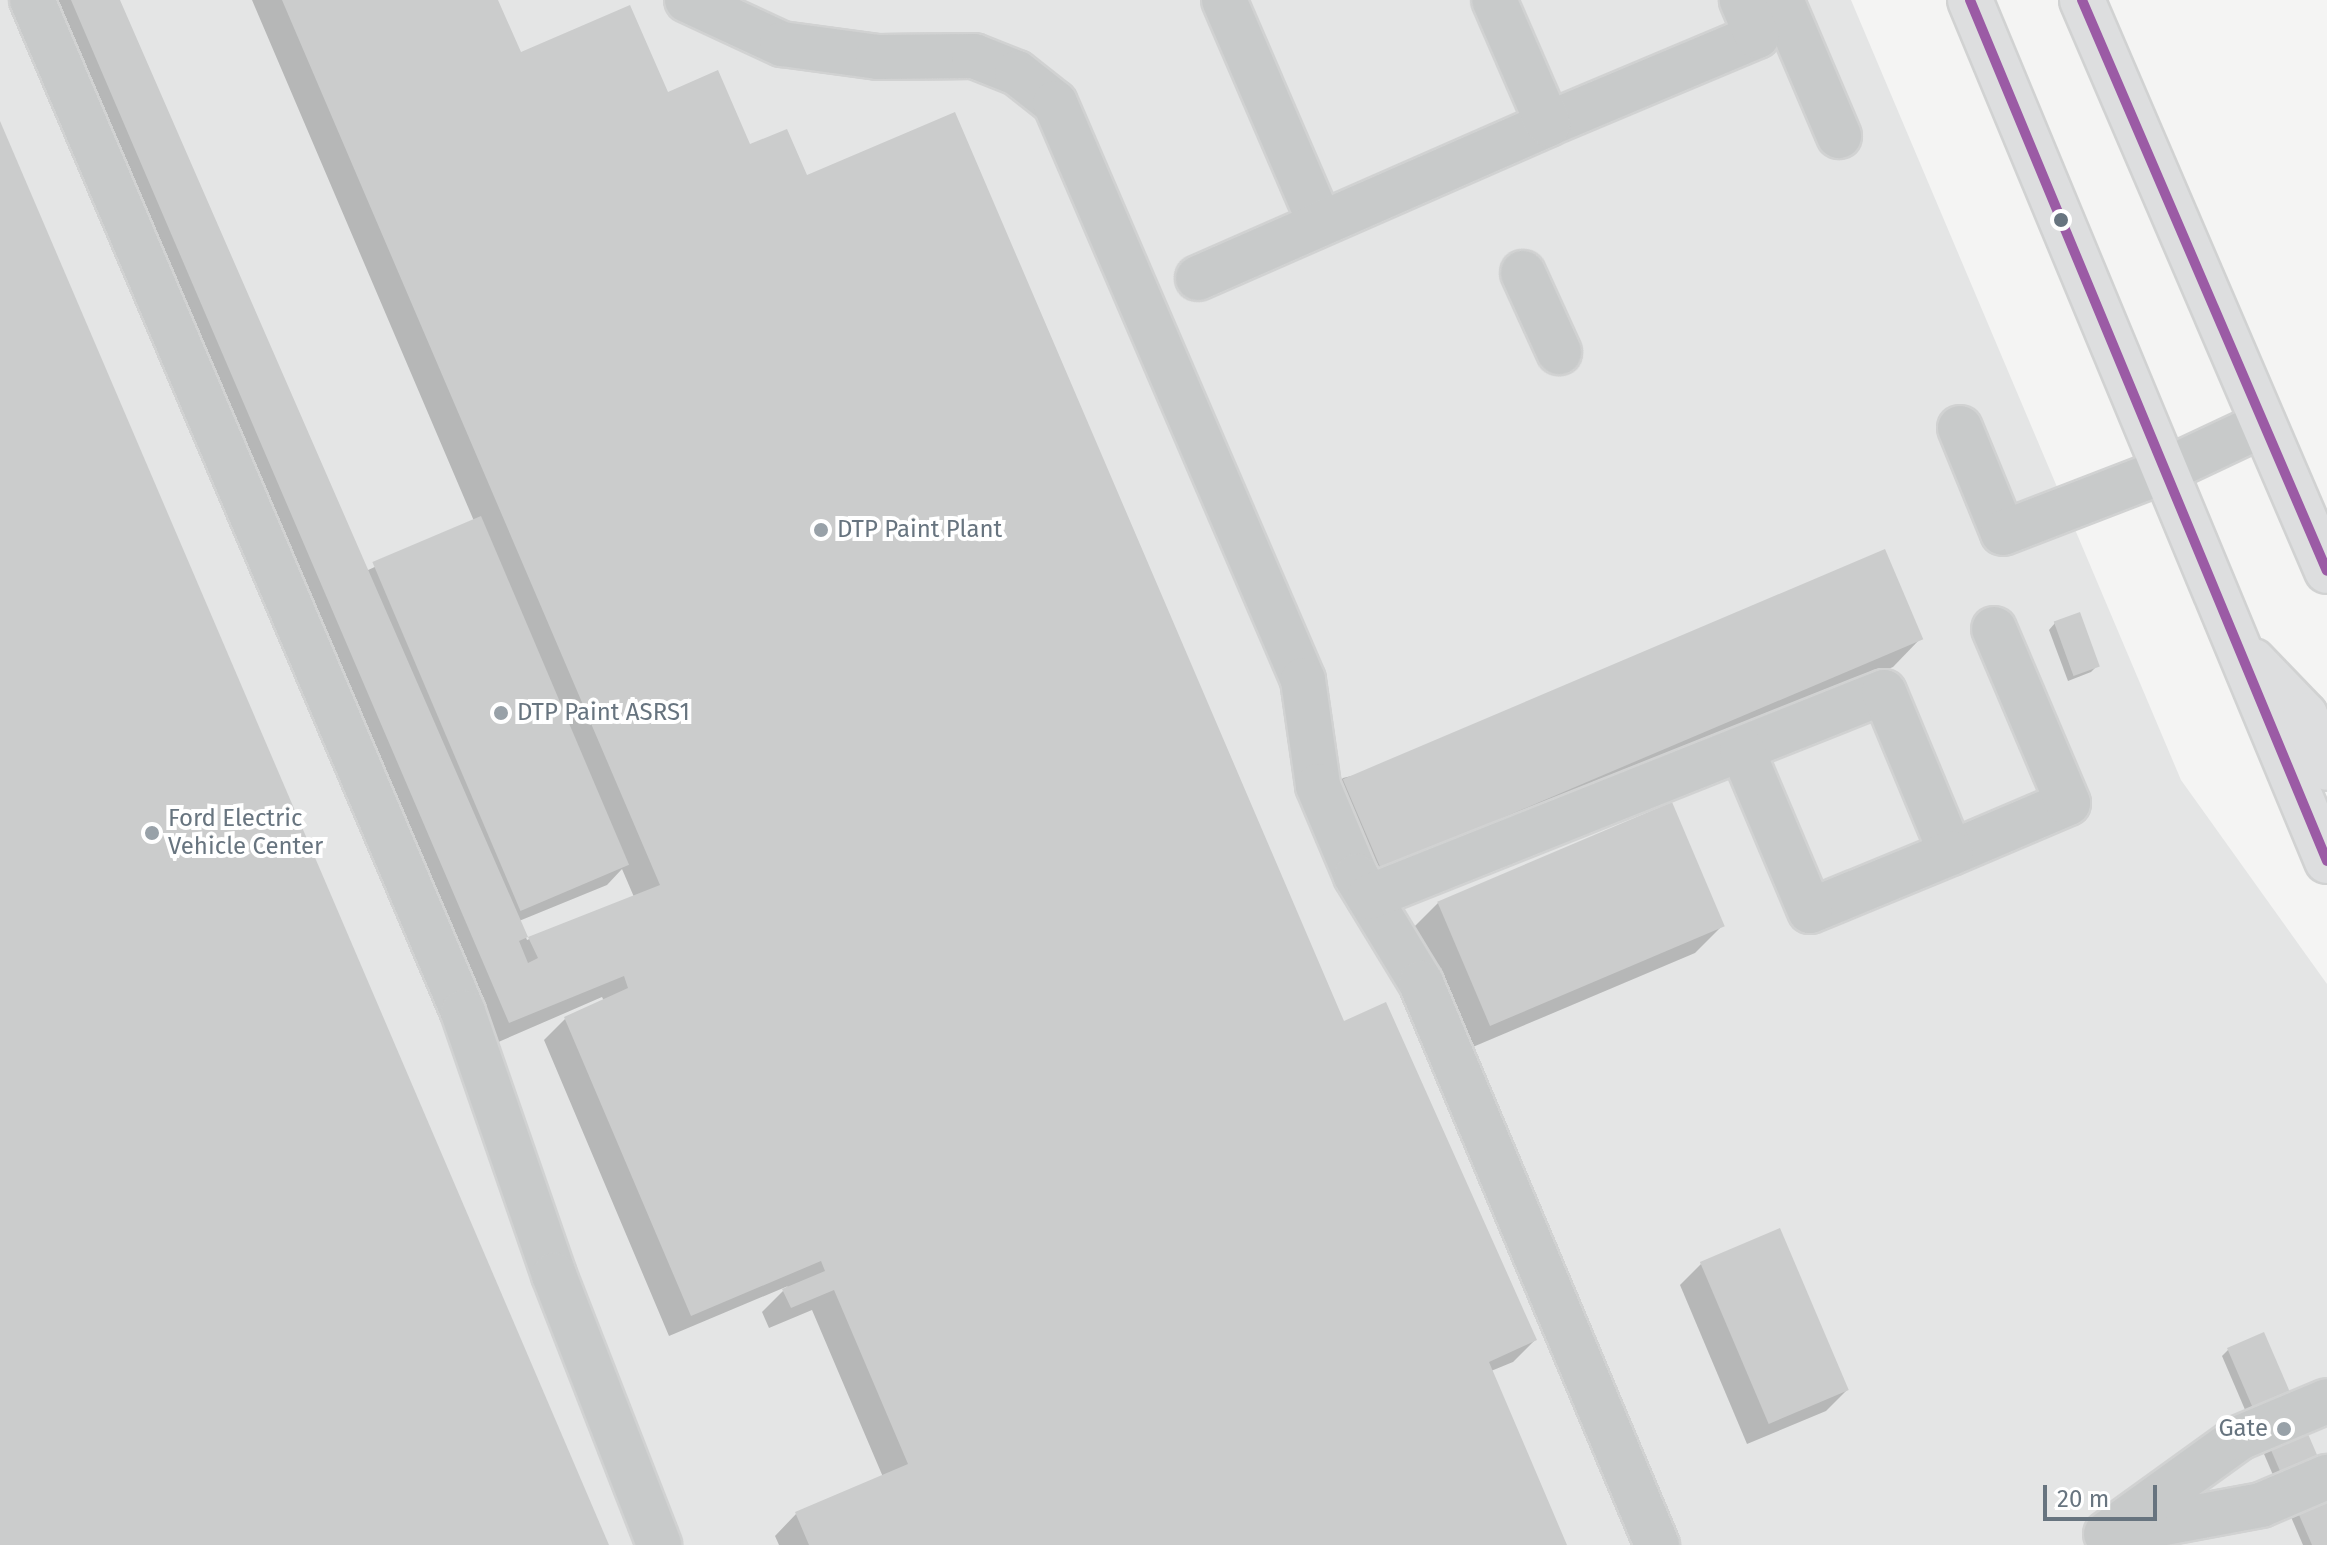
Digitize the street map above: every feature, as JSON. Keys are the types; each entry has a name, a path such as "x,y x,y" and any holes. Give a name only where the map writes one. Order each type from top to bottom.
{"main road":[{"path":"1970,0 2327,861"},
{"path":"2082,0 2327,571"},
{"path":"2235,642 2305,715 2327,768"}],"lane":[{"path":"32,0 463,1012 554,1275 659,1545"},
{"path":"687,0 782,44 878,57 974,56 1017,73 1055,103 1303,680 1318,786 1369,897 1421,983 1657,1545"},
{"path":"1224,0 1320,223"},
{"path":"1494,0 1548,124"},
{"path":"1198,278 1757,36 1742,0"},
{"path":"1781,0 1839,136"},
{"path":"1523,273 1559,352"},
{"path":"1960,428 2003,533 2164,471 2264,424"},
{"path":"1742,750 1810,911 2068,803 1994,629"},
{"path":"1369,897 1884,692 1951,853"},
{"path":"2093,1540 2239,1438 2327,1401"},
{"path":"2093,1540 2261,1505 2327,1477"}],"shaded area":[{"path":"0,0 1851,0 2181,780 2327,984 2327,1545 0,1545"}],"building":[{"name":"DTP Paint Plant","path":"71,0 120,0 528,937 660,885 282,0 498,0 521,52 630,5 668,92 718,70 750,144 787,129 807,175 955,112 1344,1021 1386,1002 1537,1340 1489,1362 1567,1545 809,1545 795,1512 908,1464 834,1290 791,1308 782,1289 825,1271 821,1261 691,1316 564,1017 628,988 624,976 509,1023","holes":["528,937 538,958 528,963 519,941"]},
{"name":"Ford Electric Vehicle Center","path":"0,121 609,1545 0,1545"},
{"name":"DTP Paint ASRS1","path":"481,516 629,865 520,911 372,562"},
{"path":"1885,549 1923,639 1381,869 1343,779"},
{"path":"2080,612 2100,667 2074,676 2054,622"},
{"path":"1672,802 1725,926 1490,1026 1437,902"},
{"path":"1780,1228 1849,1390 1769,1424 1700,1262"},
{"name":"Gate","path":"2264,1332 2327,1478 2327,1545 2312,1545 2227,1348"}],"transit line":[{"path":"1970,0 2327,861"},
{"path":"2082,0 2327,571"}],"place":[{"name":"DTP Paint Plant","path":"821,530"},
{"name":"DTP Paint ASRS1","path":"501,713"},
{"name":"Ford Electric Vehicle Center","path":"152,833"},
{"name":"Gate","path":"2284,1429"}]}
